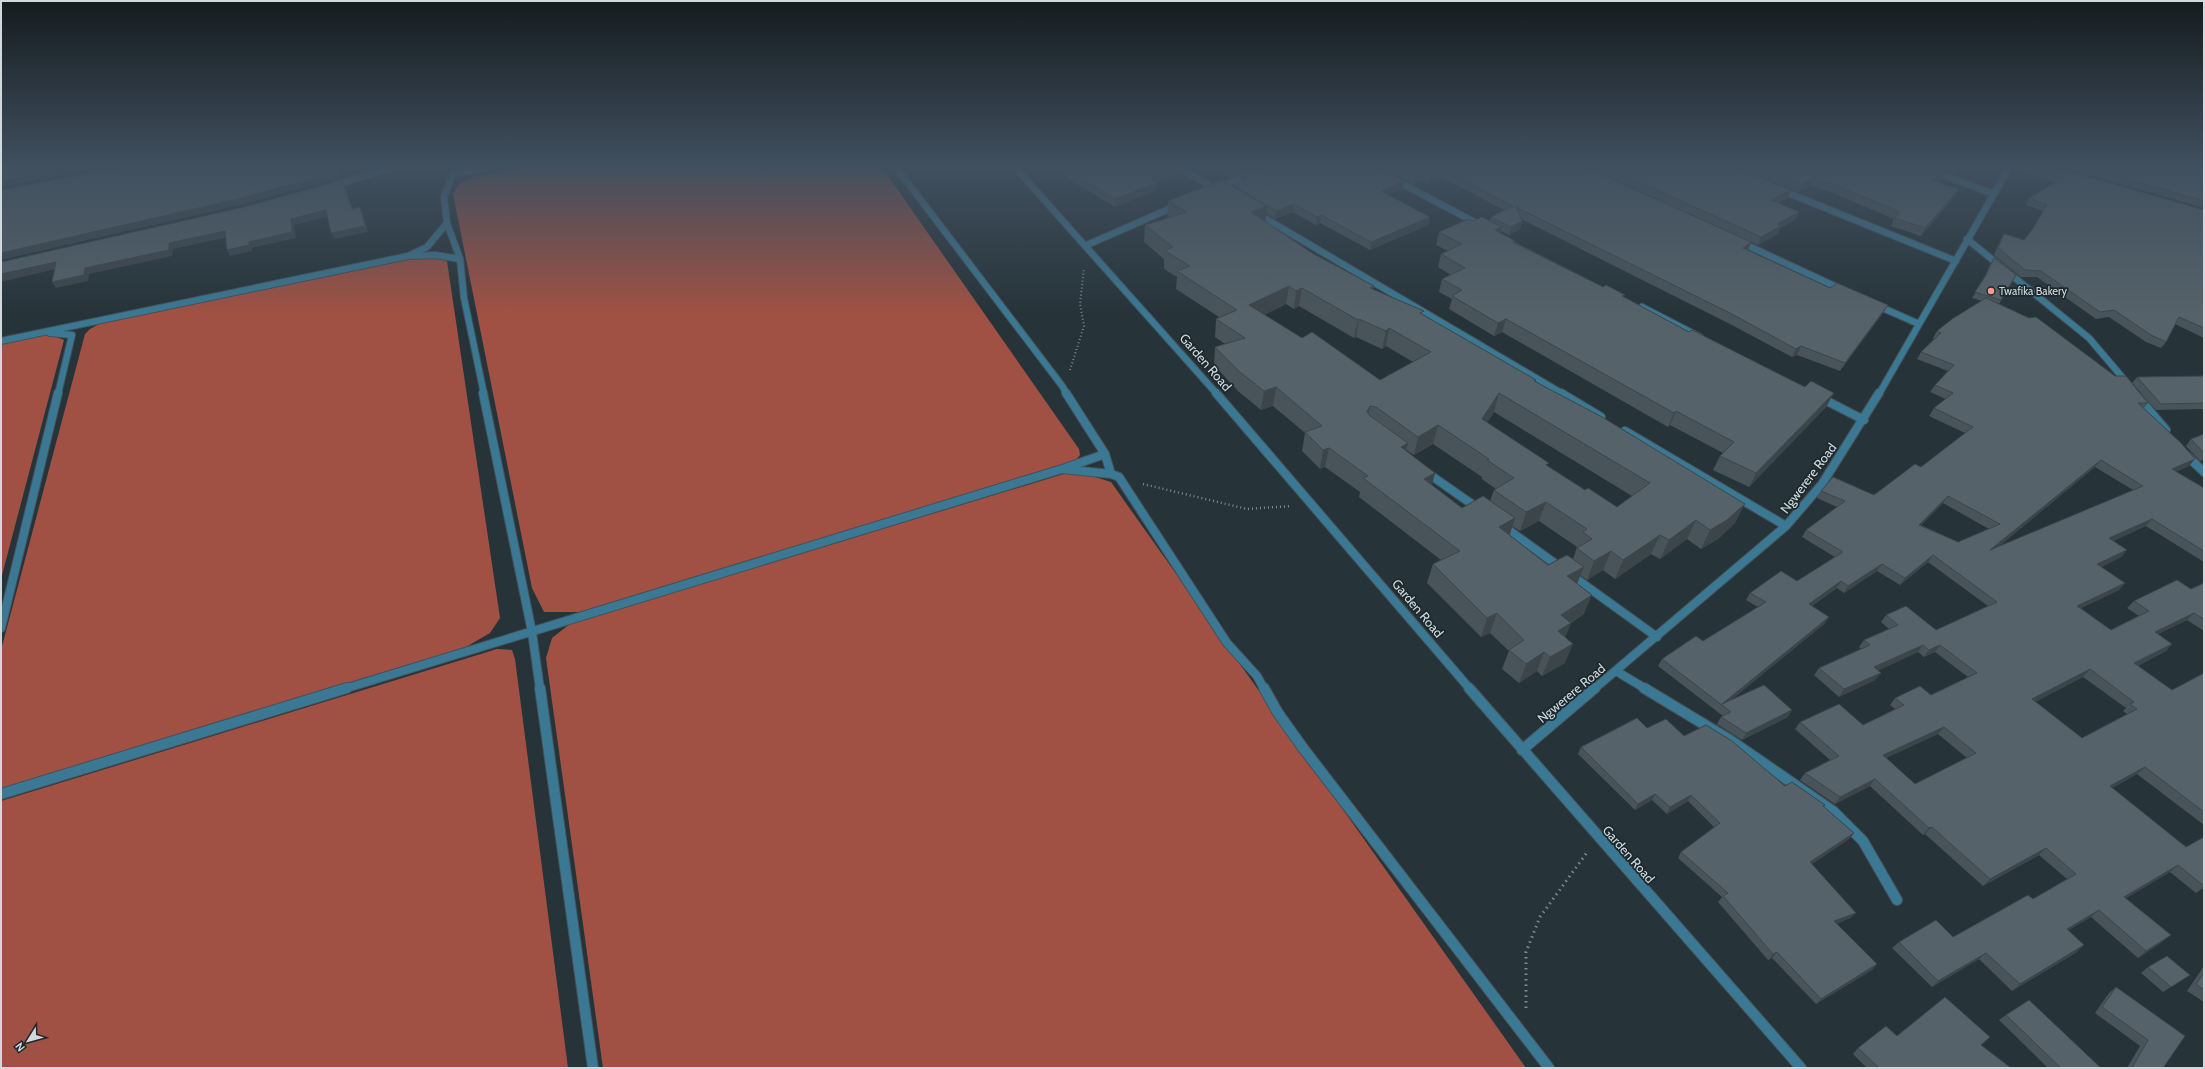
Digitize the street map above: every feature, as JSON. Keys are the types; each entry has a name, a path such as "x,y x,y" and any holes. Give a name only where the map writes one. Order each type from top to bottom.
{"street":[{"path":"446,216 447,224 460,259 464,298 532,632 593,1068"},
{"path":"933,216 1063,387 1069,400 1105,454 1115,476 1227,644 1258,676 1278,713 1303,748 1526,1036 1549,1068"},
{"name":"Garden Road","path":"1060,216 1314,504 1522,750 1801,1068"},
{"path":"1087,245 1153,216"},
{"path":"1261,216 1607,421"},
{"path":"1464,216 1490,230"},
{"path":"1845,216 1956,261"},
{"name":"Ngwerere Road","path":"1522,750 1786,526 1822,484 1864,420 1981,216"},
{"path":"408,256 427,246 447,224"},
{"path":"1732,238 1847,291"},
{"path":"1967,239 2089,338 2172,438"},
{"path":"1,341 95,320 408,256 435,255 460,259"},
{"path":"1868,301 1919,324"},
{"path":"1638,305 1709,341"},
{"path":"1,628 72,335 78,326 95,320"},
{"path":"43,332 72,335"},
{"path":"1815,395 1864,420"},
{"path":"1621,429 1786,526"},
{"path":"2182,450 2204,472"},
{"path":"1,794 1062,469 1105,454"},
{"path":"1420,467 1484,513"},
{"path":"1062,469 1115,476"},
{"path":"1497,522 1657,637"},
{"path":"1616,671 1730,740 1834,811 1863,840 1897,900"}],"path":[{"path":"1063,387 1076,355 1084,326 1080,304 1087,245"},
{"path":"1115,476 1247,509 1314,504"},
{"path":"1526,1036 1526,952 1540,917 1598,838"}],"shaded area":[{"path":"457,216 916,216 1079,449 1080,455 1073,463 581,612 544,612 532,588"},
{"path":"421,257 440,258 447,261 500,618 490,633 466,647 1,789 1,650 85,334 99,324"},
{"path":"38,335 51,335 64,340 1,579 1,343"},
{"path":"1067,473 1089,475 1111,482 1526,1068 603,1068 546,658 552,638 571,623"},
{"path":"497,649 512,650 515,659 568,1068 1,1068 1,801"}],"building":[{"path":"1,216 164,216 1,253"},
{"path":"205,216 303,216 291,219 292,232 249,242 249,245 227,250 225,231 169,243 169,250 85,268 84,275 52,282 56,262 1,274 1,262"},
{"path":"327,216 362,216 365,226 331,233"},
{"path":"1174,216 1257,216 1312,253 1374,286 1370,288 1424,311 1420,313 1536,380 1534,381 1602,417 1745,504 1727,520 1710,530 1696,520 1669,540 1660,535 1623,560 1611,551 1594,561 1577,548 1592,539 1583,532 1587,529 1546,502 1526,512 1494,490 1514,478 1487,460 1489,459 1438,425 1418,437 1376,407 1370,406 1367,411 1369,415 1408,443 1401,447 1435,473 1424,479 1462,508 1483,496 1515,518 1499,527 1548,565 1567,555 1584,567 1567,576 1592,595 1561,615 1571,623 1558,631 1573,644 1550,657 1544,652 1526,664 1509,650 1524,640 1497,613 1487,618 1433,564 1460,551 1363,478 1368,476 1329,448 1323,450 1305,432 1322,426 1276,387 1264,391 1240,372 1215,347 1245,338 1216,319 1237,310 1177,271 1190,266 1165,251 1173,247 1145,225","holes":["1289,286 1296,291 1302,288 1358,320 1359,319 1386,331 1389,328 1431,352 1380,380 1312,332 1302,338 1249,305","1499,393 1650,483 1617,507 1588,488 1585,490 1546,465 1549,463 1482,419"]},
{"path":"1323,216 1430,217 1371,242"},
{"path":"1520,216 1522,221 1511,227 1491,217"},
{"path":"1534,216 1693,216 1751,242 1743,248 1830,288 1837,283 1888,305 1845,363 1801,346 1796,349 1732,314"},
{"path":"1714,216 1792,216 1777,224 1781,226 1761,237"},
{"path":"1897,216 1936,216 1925,228 1895,218"},
{"path":"2040,216 2204,216 2204,328 2179,317 2166,342 2151,335 2114,310 2100,312 2041,271 2025,270 1998,248 2004,234 2024,240"},
{"path":"1482,217 1502,227 1495,230 1515,241 1513,242 1603,287 1606,285 1625,295 1622,296 1689,332 1692,330 1805,387 1811,381 1834,393 1756,473 1720,456 1734,442 1676,411 1674,413 1506,319 1498,323 1452,296 1462,290 1442,279 1465,268 1441,254 1462,244 1439,232 1468,219 1473,221"},
{"path":"1994,258 2016,275 2001,300 1975,292 1986,275"},
{"path":"1986,298 2029,318 2036,317 2115,376 2126,376 2148,403 2138,403 2181,443 2195,459 2172,469 2204,488 2204,551 2152,519 2109,538 2127,550 2097,564 2125,583 2077,606 2111,630 2149,611 2134,601 2177,580 2191,589 2204,583 2204,619 2194,613 2155,632 2172,644 2134,663 2172,690 2204,673 2204,812 2145,767 2110,786 2186,847 2204,837 2204,886 2178,865 2124,897 2171,935 2146,951 2099,910 2067,929 2084,945 2020,984 1986,953 1938,981 1899,942 1936,920 1953,937 2028,895 2033,899 2076,874 2046,848 1990,879 1932,827 1929,828 1875,779 1840,797 1805,773 1839,756 1800,722 1839,704 1863,725 1904,705 1895,698 1920,686 1931,695 1977,673 1940,645 1929,650 1923,645 1874,667 1881,673 1844,689 1819,668 1870,645 1864,640 1898,625 1886,615 1906,606 1936,630 1997,602 1933,555 1905,578 1882,564 1848,586 1841,581 1809,604 1829,617 1722,704 1764,685 1792,710 1746,733 1721,717 1731,712 1662,659 1696,636 1703,641 1766,602 1750,593 1781,571 1797,581 1843,552 1806,530 1845,501 1821,491 1833,477 1874,495 1915,464 1921,467 1973,427 1934,408 1953,393 1935,385 1954,365 1921,352 1941,333 1937,331 1952,319","holes":["2101,460 2143,486 1990,550","1948,496 2000,524 1958,542 1919,525","2090,669 2134,702 2130,704 2137,709 2082,738 2032,699","1944,727 1976,753 1915,784 1883,755"]},
{"path":"2204,376 2204,403 2161,404 2137,377"},
{"path":"2204,434 2204,453 2191,439"},
{"path":"1637,718 1647,728 1666,719 1684,736 1706,725 1732,741 1785,786 1792,782 1825,805 1823,806 1854,833 1810,862 1856,913 1834,921 1877,964 1821,999 1777,952 1773,954 1723,896 1728,893 1681,852 1720,823 1691,795 1670,807 1655,794 1638,804 1581,747"},
{"path":"2167,956 2190,975 2171,987 2148,967"},
{"path":"2204,973 2204,990 2196,984"},
{"path":"2116,987 2185,1036 2163,1068 2132,1068 2148,1040 2102,1007"},
{"path":"1945,997 1990,1037 1981,1045 2011,1068 1879,1068 1858,1048 1886,1026 1897,1036"},
{"path":"2029,1000 2101,1068 2061,1068 2006,1015"}],"place":[{"name":"Twafika Bakery","path":"1991,291"}]}
